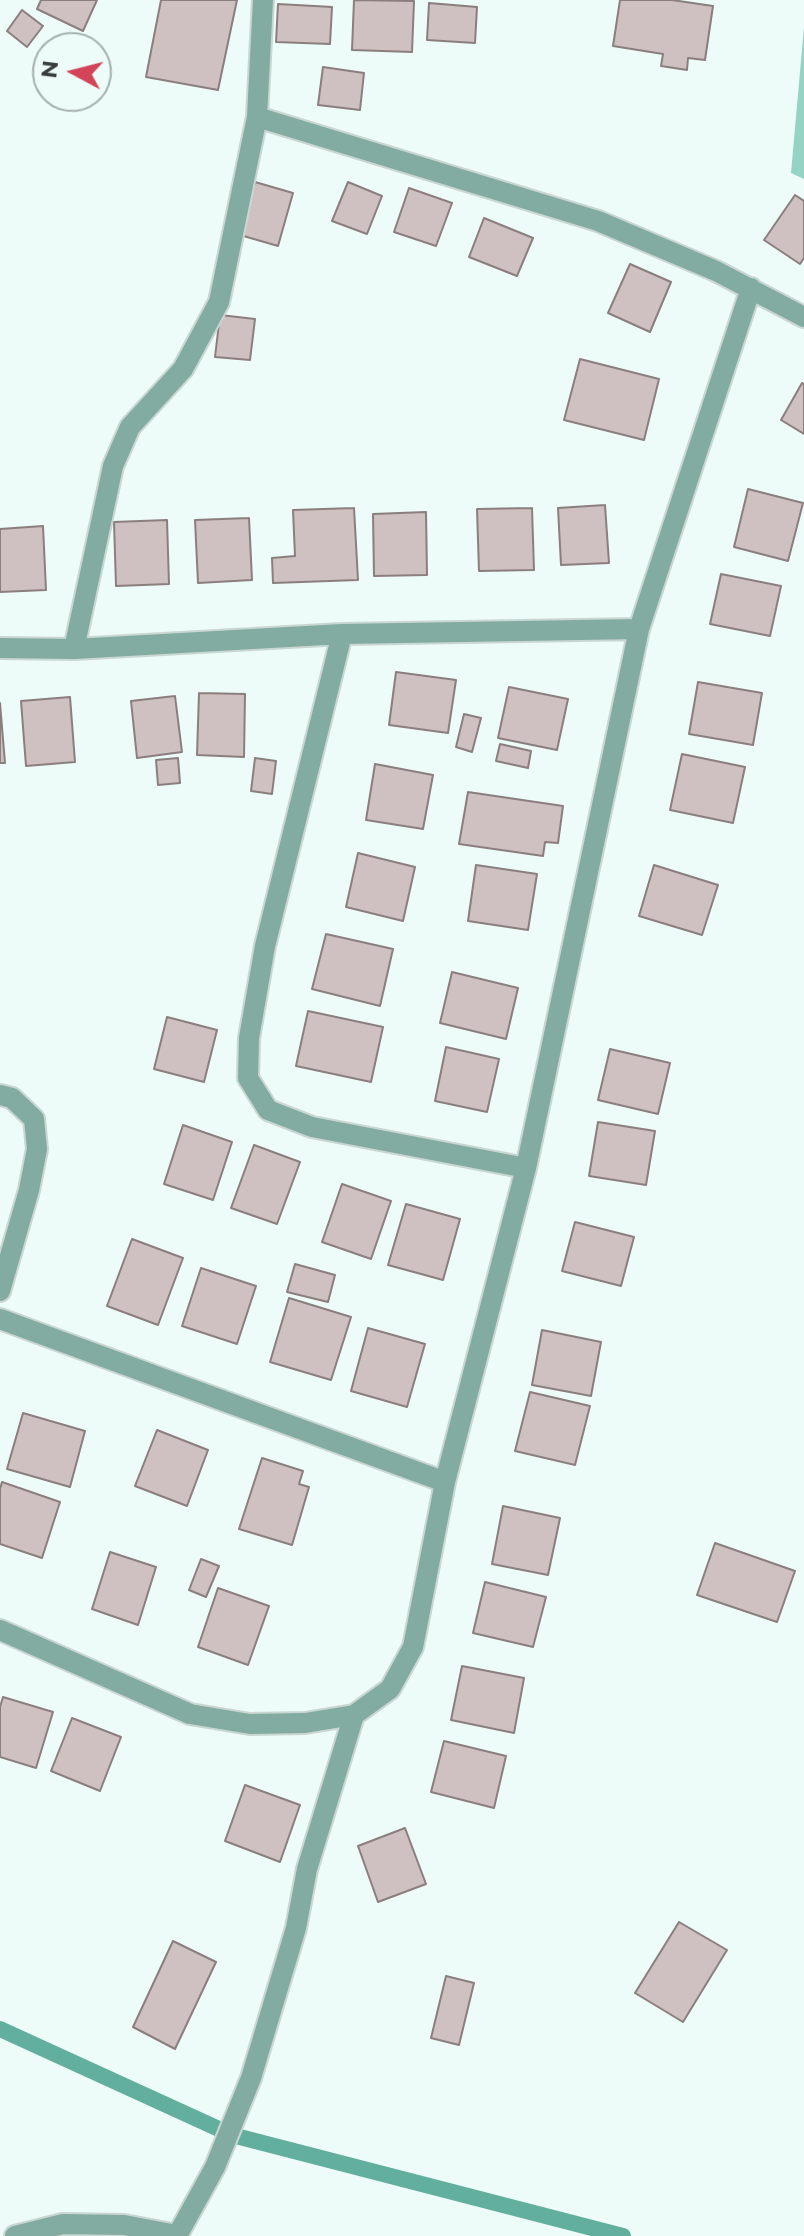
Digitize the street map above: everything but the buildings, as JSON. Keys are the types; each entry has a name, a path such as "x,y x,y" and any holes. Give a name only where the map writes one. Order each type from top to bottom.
{"street":[{"path":"74,649 113,466 130,427 183,369 219,302 257,117 263,0"},
{"path":"257,117 598,221 751,288 804,317"},
{"path":"0,1630 190,1714 250,1724 305,1723 354,1715 390,1689 413,1647 445,1482 526,1168 639,629 751,288"},
{"path":"0,648 74,649 342,634 639,629"},
{"path":"342,634 265,946 249,1038 248,1078 268,1110 312,1127 526,1168"},
{"path":"0,1095 12,1098 34,1119 37,1149 29,1190 0,1291"},
{"path":"0,1319 445,1482"},
{"path":"15,2236 63,2224 124,2225 177,2235 215,2167 251,2078 296,1928 307,1869 354,1715"}],"green space":[{"path":"804,27 804,179 791,173"}],"waterway":[{"path":"0,2029 232,2135 623,2236"}]}
